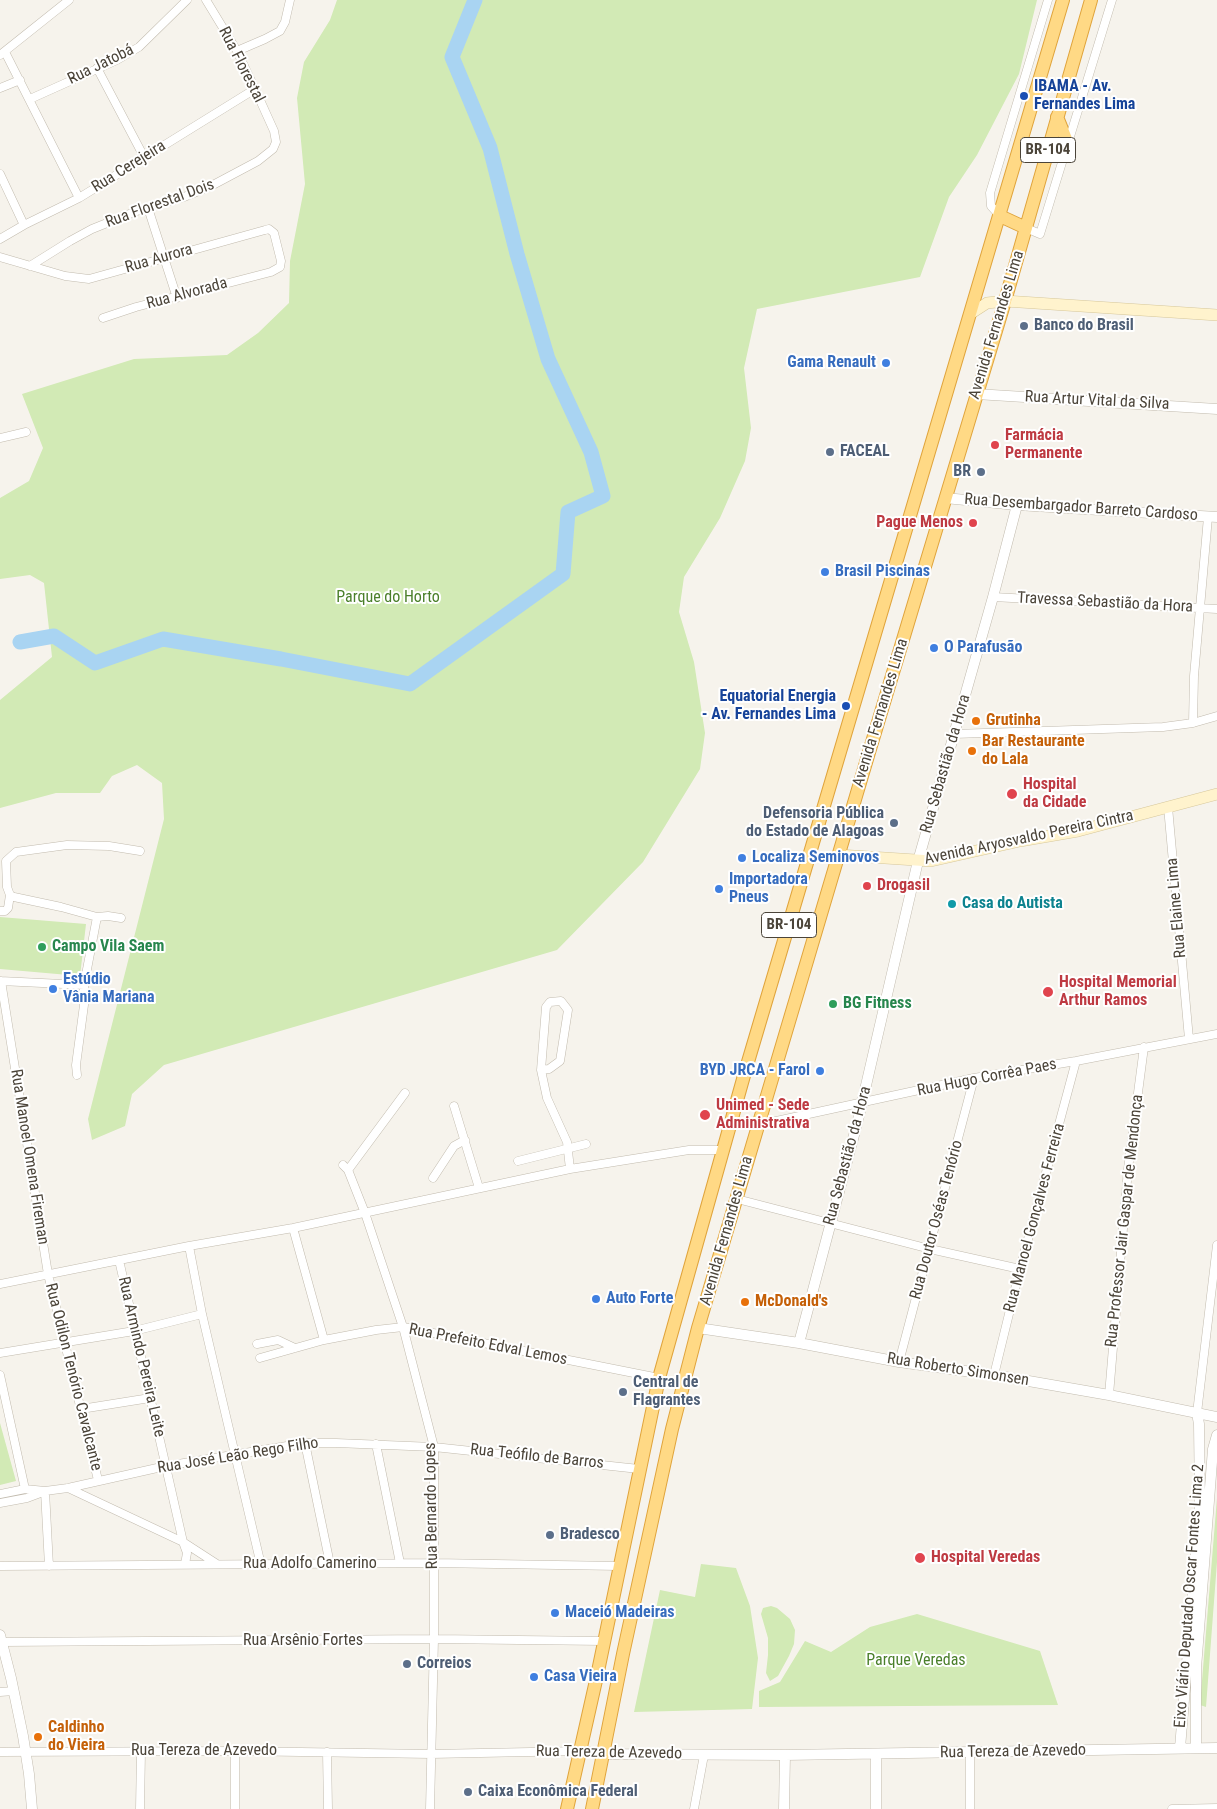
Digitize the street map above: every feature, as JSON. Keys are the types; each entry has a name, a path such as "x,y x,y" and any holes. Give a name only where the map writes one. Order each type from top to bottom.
{"highway":[{"name":"Avenida Fernandes Lima","path":"567,1809 659,1378 724,1150 1063,0"},
{"name":"Avenida Fernandes Lima","path":"592,1809 623,1654 670,1438 698,1328 1005,301 1091,0"},
{"path":"1057,117 1068,144"},
{"path":"1000,216 1026,228"}],"main road":[{"path":"970,314 987,304 1005,301 1217,315"},
{"name":"Avenida Aryosvaldo Pereira Cintra","path":"839,855 918,862 931,861 1020,841 1078,831 1217,794"}],"street":[{"path":"68,0 2,53 30,99 78,198"},
{"name":"Rua Jatobá","path":"30,99 117,60 138,47 188,0"},
{"name":"Rua Florestal","path":"206,0 237,51 274,131"},
{"path":"237,51 280,31 286,22 290,0"},
{"path":"1000,216 991,206 990,193 1048,0"},
{"name":"Avenida Fernandes Lima","path":"1026,228 1040,234 1112,0"},
{"path":"97,68 144,157"},
{"path":"0,88 20,80"},
{"name":"Rua Cerejeira","path":"0,239 24,224 78,198 255,89"},
{"name":"Rua Florestal Dois","path":"30,266 92,229 124,215 211,186 258,161 273,149 276,142 274,131"},
{"path":"0,174 24,224"},
{"path":"148,208 177,298"},
{"name":"Rua Aurora","path":"0,256 65,276 90,279 269,229 274,233 281,261 280,267 272,272"},
{"name":"Rua Alvorada","path":"103,318 136,307 177,298 272,272"},
{"name":"Rua Artur Vital da Silva","path":"976,394 1217,409"},
{"path":"0,438 26,432"},
{"name":"Rua Desembargador Barreto Cardoso","path":"945,498 1017,505 1213,517"},
{"name":"Rua Sebastião da Hora","path":"799,1343 862,1103 918,862 1017,505"},
{"path":"1193,723 1194,676 1213,517"},
{"name":"Travessa Sebastião da Hora","path":"993,597 1217,609"},
{"path":"954,734 1163,727 1193,723 1217,716"},
{"name":"Rua Elaine Lima","path":"1168,807 1189,1039"},
{"path":"0,911 5,911 8,908 10,895 7,887 6,864 8,858 16,852 67,844 109,846 140,851"},
{"path":"10,895 19,899 61,906 97,917 121,918"},
{"path":"77,1075 84,985 97,917"},
{"path":"0,981 84,985"},
{"name":"Rua Manoel Omena Fireman","path":"0,981 48,1274"},
{"path":"541,1070 549,1069 560,1061 568,1010 564,1003 557,1000 550,1002 546,1007 541,1070 547,1098 565,1138 570,1169"},
{"name":"Rua Hugo Corrêa Paes","path":"758,1126 974,1078 1217,1034"},
{"name":"Rua Professor Jair Gaspar de Mendonça","path":"1109,1395 1128,1169 1144,1047"},
{"name":"Rua Manoel Gonçalves Ferreira","path":"994,1375 1020,1269 1076,1061"},
{"name":"Rua Doutor Oséas Tenório","path":"899,1362 974,1078"},
{"name":"Rua Bernardo Lopes","path":"406,1093 345,1167 365,1213 403,1328 434,1447 434,1640 430,1809"},
{"path":"454,1106 479,1188"},
{"path":"433,1178 454,1146 464,1140"},
{"path":"518,1161 586,1144"},
{"path":"0,1284 189,1246 293,1228 570,1169 689,1150 724,1150"},
{"path":"737,1199 930,1249 1020,1269"},
{"path":"293,1228 324,1340"},
{"path":"1196,1413 1217,1245"},
{"path":"189,1246 202,1314 261,1564"},
{"name":"Rua Armindo Pereira Leite","path":"119,1260 187,1557 185,1564"},
{"name":"Rua Odilon Tenório Cavalcante","path":"48,1274 98,1480"},
{"path":"0,1353 134,1331 202,1314"},
{"name":"Rua Prefeito Edval Lemos","path":"260,1358 324,1340 376,1330 403,1328 659,1378"},
{"name":"Rua Roberto Simonsen","path":"698,1328 799,1343 899,1362 994,1375 1109,1395 1217,1417"},
{"path":"257,1344 278,1340 295,1348"},
{"path":"0,1375 25,1489"},
{"path":"81,1409 150,1398"},
{"name":"Eixo Viário Deputado Oscar Fontes Lima 2","path":"1180,1748 1200,1505 1199,1430 1196,1413"},
{"name":"Eixo Viário Deputado Oscar Fontes Lima 2","path":"1196,1748 1196,1668 1213,1449 1217,1435"},
{"path":"305,1443 330,1564"},
{"name":"Rua José Leão Rego Filho","path":"0,1494 25,1489 45,1491 68,1488 166,1466 305,1443 434,1447"},
{"path":"376,1444 400,1563"},
{"name":"Rua Teófilo de Barros","path":"434,1447 639,1469"},
{"path":"68,1488 183,1542 217,1564"},
{"path":"45,1491 50,1566"},
{"name":"Rua José Leão Rego Filho","path":"0,1503 27,1498 45,1491"},
{"name":"Rua Adolfo Camerino","path":"0,1566 434,1563 619,1566"},
{"path":"1,1639 26,1752 32,1809"},
{"name":"Rua Arsênio Fortes","path":"1,1639 604,1641"},
{"path":"0,1692 14,1691"},
{"name":"Rua Tereza de Azevedo","path":"0,1752 235,1751 431,1754 580,1751 604,1754 785,1755 1217,1748"},
{"path":"140,1809 141,1751"},
{"path":"235,1751 235,1809"},
{"path":"327,1752 328,1809"},
{"path":"970,1753 970,1809"},
{"path":"876,1754 876,1809"},
{"path":"694,1809 704,1755"},
{"path":"784,1809 785,1755"},
{"path":"1172,1809 1217,1808"}],"green space":[{"name":"Parque do Horto","path":"337,0 1037,0 1019,74 977,155 949,197 920,277 757,309 744,368 751,428 745,461 720,518 684,577 679,612 694,662 705,733 700,769 643,862 557,950 164,1065 132,1094 125,1126 92,1140 88,1119 164,819 162,783 137,765 112,776 100,793 56,793 0,808 0,700 52,657 44,583 30,575 0,579 0,498 29,481 43,448 22,394 134,359 227,355 258,333 289,303 290,261 305,184 297,98 304,62 330,20"},
{"name":"Campo Vila Saem","path":"0,917 86,924 80,976 0,969"},
{"path":"0,1423 16,1481 0,1485"},
{"path":"1217,1498 1217,1562 1206,1707 1200,1705"},
{"path":"701,1564 736,1568 750,1606 758,1658 752,1709 634,1712 660,1590 695,1597"},
{"path":"771,1606 777,1608 790,1619 795,1630 794,1644 789,1656 778,1676 770,1681 766,1673 768,1638 761,1614 763,1608"},
{"name":"Parque Veredas","path":"917,1614 1040,1651 1058,1705 759,1707 759,1691 780,1682 805,1641 831,1652 870,1627"}],"waterway":[{"path":"20,642 54,636 95,663 163,639 410,684 563,574 568,512 603,496 591,452 548,359 517,254 490,148 452,57 475,0"}],"place":[{"name":"IBAMA - Av. Fernandes Lima","path":"1024,96"},
{"name":"Banco do Brasil","path":"1024,326"},
{"name":"Gama Renault","path":"886,363"},
{"name":"Farmácia Permanente","path":"995,445"},
{"name":"FACEAL","path":"830,452"},
{"name":"BR","path":"981,472"},
{"name":"Pague Menos","path":"973,523"},
{"name":"Brasil Piscinas","path":"825,572"},
{"name":"O Parafusão","path":"934,648"},
{"name":"Equatorial Energia - Av. Fernandes Lima","path":"846,706"},
{"name":"Grutinha","path":"976,721"},
{"name":"Bar Restaurante do Lala","path":"972,751"},
{"name":"Hospital da Cidade","path":"1012,794"},
{"name":"Defensoria Pública do Estado de Alagoas","path":"894,823"},
{"name":"Localiza Seminovos","path":"742,858"},
{"name":"Drogasil","path":"867,886"},
{"name":"Importadora Pneus","path":"719,889"},
{"name":"Casa do Autista","path":"952,904"},
{"name":"Campo Vila Saem","path":"42,947"},
{"name":"Estúdio Vânia Mariana","path":"53,989"},
{"name":"Hospital Memorial Arthur Ramos","path":"1048,992"},
{"name":"BG Fitness","path":"833,1004"},
{"name":"BYD JRCA - Farol","path":"820,1071"},
{"name":"Unimed - Sede Administrativa","path":"705,1115"},
{"name":"Auto Forte","path":"596,1299"},
{"name":"McDonald's","path":"745,1302"},
{"name":"Central de Flagrantes","path":"623,1392"},
{"name":"Bradesco","path":"550,1535"},
{"name":"Hospital Veredas","path":"920,1558"},
{"name":"Maceió Madeiras","path":"555,1613"},
{"name":"Correios","path":"407,1664"},
{"name":"Casa Vieira","path":"534,1677"},
{"name":"Caldinho do Vieira","path":"38,1737"},
{"name":"Caixa Econômica Federal","path":"468,1792"}]}
